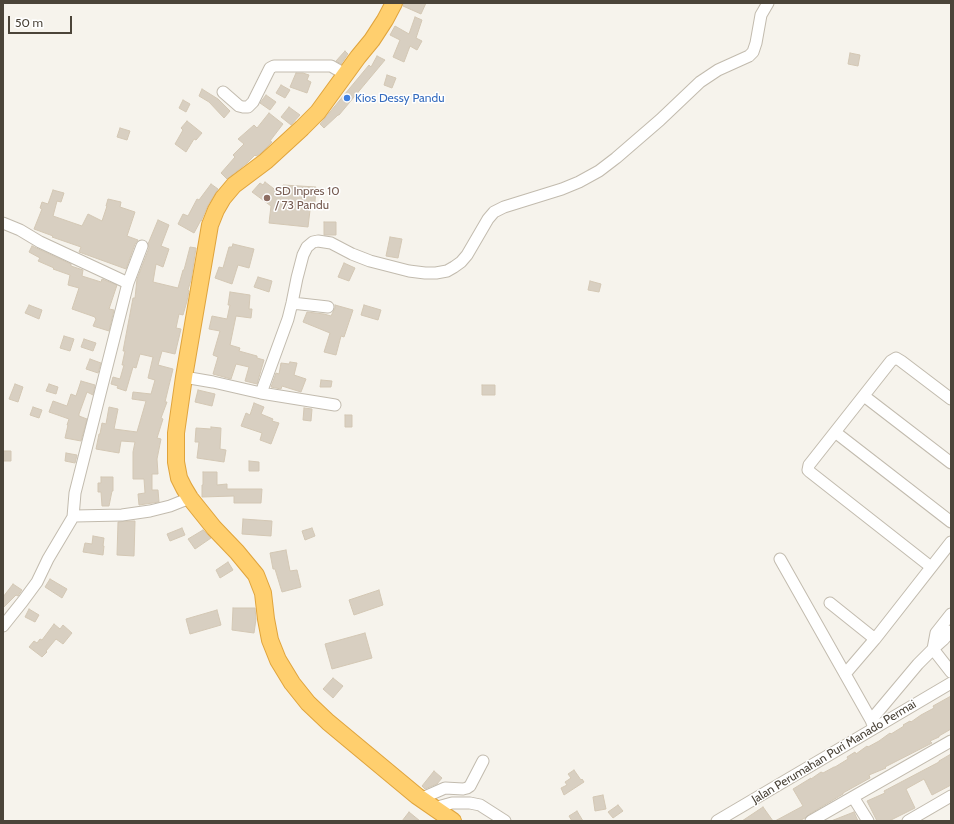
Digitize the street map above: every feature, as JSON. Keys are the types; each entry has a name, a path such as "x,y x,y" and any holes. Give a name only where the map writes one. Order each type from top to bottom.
{"highway":[{"path":"394,3 372,40 312,119 266,161 234,185 223,198 216,210 210,224 184,377 176,433 176,462 179,478 190,498 214,528 256,574 263,593 270,640 278,660 292,683 308,703 328,722 420,799 453,821"}],"street":[{"path":"261,394 292,303 303,255 307,247 313,242 318,241 331,243 370,262 409,271 436,273 447,271 462,262 488,218 494,212 504,207 568,187 599,171 660,120 700,82 718,70 749,56 753,52 756,43 761,15 768,3"},
{"path":"223,92 241,107 248,107 253,102 270,68 274,66 331,66 345,74"},
{"path":"3,223 128,283"},
{"path":"3,626 37,582 48,559 73,517 75,494 128,283 142,246"},
{"path":"292,303 328,307"},
{"path":"931,567 808,470 809,465 891,361 896,358 951,399"},
{"path":"184,377 213,382 261,394 335,405"},
{"path":"864,396 951,463"},
{"path":"835,432 951,522"},
{"path":"73,517 122,515 150,511 170,506 190,498"},
{"path":"845,674 875,639 951,542"},
{"path":"780,559 872,724 918,664 951,631"},
{"path":"830,603 875,639"},
{"path":"951,614 936,633 933,649 951,672"},
{"name":"Jalan Perumahan Puri Manado Permai","path":"717,821 872,724 951,683"},
{"path":"811,821 951,741"},
{"path":"420,799 445,788 467,788 470,786 482,761"},
{"path":"908,821 951,796"},
{"path":"853,797 868,821"},
{"path":"434,808 452,803 470,803 480,805 504,821"}],"building":[{"path":"403,3 426,3 421,14 403,6"},
{"path":"415,17 422,20 416,38 422,41 417,50 410,46 404,62 393,57 400,40 390,35 395,26 409,34"},
{"path":"345,51 348,54 341,64 336,61"},
{"path":"850,53 860,55 858,66 848,64"},
{"path":"377,56 385,60 339,115 324,128 320,124 369,65 371,67"},
{"path":"296,73 309,75 307,80 311,82 307,93 290,87"},
{"path":"387,75 396,78 392,88 384,85"},
{"path":"281,85 290,90 285,98 276,93"},
{"path":"202,89 218,99 230,111 224,118 209,102 199,96"},
{"path":"266,95 276,102 270,110 260,103"},
{"path":"183,100 190,104 186,112 179,108"},
{"path":"289,107 300,115 291,125 281,117"},
{"path":"269,113 283,124 270,141 272,142 260,154 255,155 227,179 221,173 235,157 233,155 244,144 238,139 254,125 257,128"},
{"path":"187,121 202,133 196,140 194,139 186,152 175,144 183,130 181,128"},
{"path":"120,128 130,131 127,140 117,137"},
{"path":"265,182 282,195 283,185 316,187 315,202 311,202 308,227 269,223 271,206 252,192 260,183 263,185"},
{"path":"211,184 218,189 194,233 178,224 183,214 188,216 197,199 199,200"},
{"path":"53,190 64,193 61,202 57,201 53,216 82,226 88,214 102,221 108,199 121,202 120,207 135,212 127,236 138,240 135,244 126,269 79,252 81,247 34,229 42,209 40,208 42,202 48,204"},
{"path":"158,220 169,225 161,246 169,249 163,267 156,264 153,282 178,288 190,247 196,248 187,301 183,315 179,314 176,328 181,329 175,354 162,351 158,365 173,369 165,402 167,402 161,418 163,419 157,438 161,439 157,459 158,474 152,474 152,490 158,490 159,502 139,505 138,494 145,493 144,479 133,479 133,452 135,442 121,441 119,453 96,449 102,423 106,424 109,407 118,409 114,429 137,432 146,401 132,399 133,392 151,394 155,380 148,378 153,357 140,354 136,368 133,367 126,391 111,384 113,377 120,379 124,365 122,365 125,351 123,351 133,298 135,298 137,279 149,248 148,244"},
{"path":"324,222 336,222 336,235 324,235"},
{"path":"390,237 402,239 398,258 386,256"},
{"path":"233,244 254,249 249,268 238,265 232,284 215,278 219,267 223,268 229,247 232,247"},
{"path":"32,246 71,264 71,266 83,270 82,276 101,282 102,279 117,285 109,309 114,310 109,331 93,326 96,319 95,317 72,309 79,288 68,285 70,275 53,269 54,268 38,261 40,258 29,252"},
{"path":"344,263 355,268 349,281 338,277"},
{"path":"258,277 272,281 269,292 254,287"},
{"path":"590,281 601,284 599,292 588,290"},
{"path":"230,292 250,295 249,309 252,309 251,318 236,316 230,345 240,348 239,351 257,356 257,358 264,360 257,384 245,381 249,367 236,364 231,379 213,374 218,357 213,355 220,331 209,329 212,316 227,319 230,305 228,305"},
{"path":"29,305 42,310 39,319 25,313"},
{"path":"335,305 353,310 344,337 341,336 336,355 324,352 330,333 303,322 307,312 331,316"},
{"path":"364,305 381,310 378,320 361,315"},
{"path":"64,336 74,339 70,351 60,348"},
{"path":"84,339 96,343 93,351 81,347"},
{"path":"90,359 101,363 98,373 86,369"},
{"path":"290,362 297,363 294,375 306,379 301,392 282,386 281,389 271,387 276,373 279,374 281,363 289,364"},
{"path":"321,380 332,381 331,387 320,387"},
{"path":"81,381 95,385 93,395 87,392 79,414 79,416 87,419 81,441 65,438 69,419 49,412 53,401 67,406 71,394 76,396"},
{"path":"15,384 23,387 18,402 9,399"},
{"path":"49,384 58,387 56,394 46,391"},
{"path":"482,385 495,385 495,395 482,395"},
{"path":"198,390 215,394 212,406 195,402"},
{"path":"254,403 264,407 261,414 273,419 272,421 279,423 271,444 260,440 262,433 241,426 246,413 250,415"},
{"path":"33,407 42,410 39,418 30,415"},
{"path":"304,408 312,409 311,421 303,420"},
{"path":"345,415 352,415 352,427 345,427"},
{"path":"211,427 221,428 220,449 226,450 224,462 197,458 199,442 195,442 196,428 211,429"},
{"path":"3,451 11,451 11,461 3,461"},
{"path":"66,453 77,455 75,463 65,461"},
{"path":"249,461 259,462 259,471 249,471"},
{"path":"203,472 217,472 217,485 227,484 227,489 262,489 261,503 234,503 234,496 202,497"},
{"path":"101,477 113,477 113,491 109,506 102,506 101,492 98,492 98,483 101,483"},
{"path":"243,519 272,521 271,536 242,534"},
{"path":"135,521 134,556 117,555 118,522"},
{"path":"182,528 185,535 170,541 167,534"},
{"path":"312,528 315,536 305,540 302,531"},
{"path":"203,530 211,538 195,549 188,539"},
{"path":"93,536 104,538 103,555 83,552 85,543 92,544"},
{"path":"286,550 290,571 297,570 301,587 282,592 275,569 273,569 270,553"},
{"path":"228,562 233,570 220,578 216,570"},
{"path":"50,579 67,589 62,598 45,587"},
{"path":"13,584 22,590 18,596 16,595 3,608 3,597"},
{"path":"379,590 383,605 354,615 349,600"},
{"path":"233,608 255,608 256,619 254,633 232,630"},
{"path":"29,609 39,615 35,622 25,617"},
{"path":"217,610 221,625 190,634 186,619"},
{"path":"54,624 60,629 63,625 72,633 63,644 56,639 42,657 29,647 34,641 37,643 40,639 42,640"},
{"path":"365,633 372,658 332,669 325,644"},
{"path":"333,678 343,686 333,698 323,689"},
{"path":"951,696 951,729 930,741 932,743 885,767 886,768 869,775 870,778 799,821 775,821 803,806 793,789 821,772 823,773 835,767 848,759 847,757 855,752 856,754 867,746 868,747 879,741 890,733 891,734"},
{"path":"951,754 951,785 932,795 924,779 906,789 915,808 889,821 877,821 867,801 885,793 884,791 939,762"},
{"path":"574,770 584,782 564,795 561,788 567,785 565,782 571,778 568,774"},
{"path":"434,771 442,778 437,784 425,789 422,786"},
{"path":"603,795 606,809 595,811 593,797"},
{"path":"618,805 623,811 613,818 608,812"},
{"path":"763,807 773,821 742,821"},
{"path":"577,811 583,821 572,821 569,816"},
{"path":"409,812 420,821 402,821"},
{"path":"854,812 858,821 831,821"}],"place":[{"name":"Kios Dessy Pandu","path":"347,98"},
{"name":"SD Inpres 10 / 73 Pandu","path":"267,198"}]}
